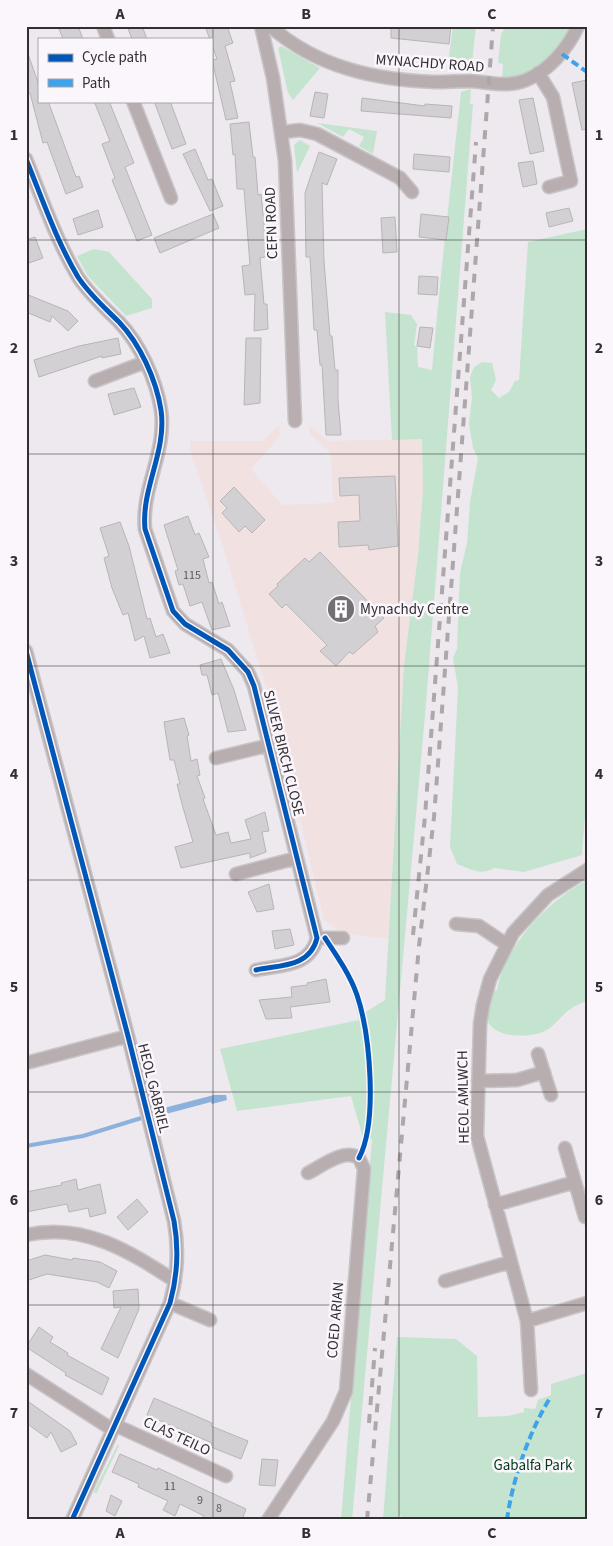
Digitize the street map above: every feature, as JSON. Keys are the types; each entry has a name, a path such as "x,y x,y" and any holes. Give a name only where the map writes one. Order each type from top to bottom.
{"street":[{"path":"103,26 108,38"},
{"name":"CEFN ROAD","path":"261,26 273,78 282,132 294,420"},
{"name":"MYNACHDY ROAD","path":"270,26 289,41 330,63 375,77 504,84 526,80 538,73"},
{"path":"549,187 571,182 553,97 538,73 560,53 578,26"},
{"path":"133,102 171,198"},
{"path":"282,132 300,130 316,134 400,178 412,192"},
{"name":"SILVER BIRCH CLOSE","path":"26,159 60,243 78,276 86,289 127,331 145,362 159,400 162,429 157,464 146,497 144,518 147,534 173,610 185,624 228,650 248,672 254,686 317,938"},
{"path":"95,381 145,362"},
{"name":"HEOL GABRIEL","path":"26,651 31,691 128,1036 178,1240 175,1281 170,1302 72,1520"},
{"name":"SILVER BIRCH CLOSE","path":"216,758 270,745"},
{"path":"236,874 297,858"},
{"name":"HEOL AMLWCH","path":"531,1390 527,1321 494,1205 477,1136 478,1081 483,1005 490,979 506,944 518,926 560,885 587,870"},
{"path":"456,924 479,926 506,944"},
{"path":"256,970 282,968 297,962 311,950 317,938 343,938"},
{"path":"26,1063 128,1036"},
{"path":"538,1054 551,1095"},
{"path":"478,1081 517,1080 544,1072"},
{"path":"565,1148 585,1217"},
{"name":"COED ARIAN","path":"268,1520 333,1421 346,1390 364,1169 359,1158 350,1154 340,1156 308,1173"},
{"path":"494,1205 575,1182"},
{"path":"26,1235 45,1230 72,1231 126,1249 175,1281"},
{"path":"445,1281 510,1262"},
{"path":"170,1302 210,1320"},
{"path":"527,1321 587,1303"},
{"name":"CLAS TEILO","path":"26,1374 114,1427 226,1476"}],"shaded area":[{"path":"279,425 280,436 251,469 282,505 333,503 331,453 310,434 309,425 328,441 422,439 423,489 418,555 404,665 388,939 343,933 324,920 278,726 221,540 190,450 190,441 263,441"}],"green space":[{"path":"453,26 476,26 471,72 447,71"},
{"path":"506,26 573,26 552,55 536,70 526,75 502,80 503,64 498,63 501,34"},
{"path":"281,46 320,68 293,100 288,93 278,48"},
{"path":"471,89 470,104 473,104 426,704 352,1520 341,1520 372,1139 363,1138 351,1096 237,1111 220,1049 359,1020 350,984 329,948 334,947 353,978 364,1013 385,1000 404,665 418,555 423,489 422,439 392,440 385,312 411,315 417,324 414,346 417,346 418,367 432,370 461,92"},
{"path":"317,123 377,131 373,154 359,146 364,137 349,129 343,137"},
{"path":"300,140 310,146 297,173 294,145"},
{"path":"587,229 587,789 582,855 524,872 494,868 480,872 457,864 450,847 458,688 453,658 457,649 460,573 467,543 470,502 478,458 473,448 469,424 472,398 470,377 474,367 482,362 492,363 496,380 491,390 499,398 509,392 515,381 519,380 528,242"},
{"path":"94,249 109,252 152,299 152,308 126,316 88,276 77,256"},
{"path":"587,880 587,1001 570,1009 550,1028 537,1034 521,1036 504,1034 497,1031 490,1025 477,1005 478,996 497,990 509,957 530,926 543,912 572,889"},
{"name":"Gabalfa Park","path":"397,1337 456,1339 477,1356 478,1417 508,1416 524,1412 524,1408 535,1409 538,1400 551,1395 551,1384 587,1373 587,1520 403,1520 400,1515 392,1520 383,1520"},
{"path":"118,1444 119,1446 96,1494 94,1491"}],"water":[{"path":"214,1095 226,1095 227,1100 212,1104 211,1102 162,1115 160,1109"}],"building":[{"path":"58,26 78,26 83,38 63,38"},
{"path":"127,26 142,26 147,38 132,38"},
{"path":"205,26 227,26 233,43 225,46 235,81 230,82 238,118 226,120 212,60 217,59 212,45 212,38 209,38"},
{"path":"391,26 451,26 449,44 391,38"},
{"path":"26,54 28,54 38,82 38,102 48,102 76,177 79,176 83,187 66,194 47,142 43,143 30,93 26,95"},
{"path":"587,80 587,129 582,130 572,83"},
{"path":"315,92 328,94 324,118 310,116"},
{"path":"362,98 425,106 425,104 452,106 451,118 361,111"},
{"path":"533,98 544,151 530,154 519,100"},
{"path":"94,102 109,102 134,163 125,167 152,235 137,241 112,180 115,178 102,144 110,141"},
{"path":"154,102 170,102 186,144 172,149"},
{"path":"249,122 253,157 255,157 258,195 261,194 264,223 265,257 260,258 264,304 267,304 268,329 254,331 255,294 245,295 242,266 250,265 244,189 237,189 235,154 233,155 230,124"},
{"path":"195,149 208,180 212,179 223,206 210,211 183,154"},
{"path":"319,152 337,159 327,185 322,183 324,261 330,336 332,336 335,370 338,370 341,435 326,435 322,365 320,365 317,330 314,330 310,257 306,257 305,193"},
{"path":"414,154 450,157 449,172 413,169"},
{"path":"533,161 537,184 523,187 518,163"},
{"path":"569,208 573,221 549,227 546,213"},
{"path":"98,210 103,227 78,235 73,219"},
{"path":"213,214 219,228 160,253 154,238"},
{"path":"421,214 449,217 446,240 419,237"},
{"path":"395,217 397,252 383,253 381,218"},
{"path":"35,237 43,258 26,264 26,240"},
{"path":"419,276 438,277 437,295 418,294"},
{"path":"26,294 68,311 78,321 68,331 52,316 50,322 26,312"},
{"path":"420,327 433,328 430,348 417,346"},
{"path":"118,338 121,354 102,358 102,356 39,377 34,360 79,346"},
{"path":"246,338 261,338 260,403 244,405"},
{"path":"134,388 141,407 114,415 108,394"},
{"path":"395,476 398,546 369,550 368,545 339,547 338,522 360,521 359,495 340,496 339,478"},
{"path":"234,487 265,520 252,533 245,526 239,532 222,513 227,508 220,501"},
{"path":"188,516 195,535 199,533 209,557 203,559 209,583 212,582 219,604 222,602 230,626 212,630 202,602 190,606 183,584 179,585 175,571 178,570 164,525"},
{"path":"120,522 129,546 147,619 150,618 156,637 163,634 170,653 150,658 144,636 135,641 128,613 123,615 112,588 104,558 109,556 100,528"},
{"name":"Mynachdy Centre","path":"320,552 384,618 375,626 378,632 353,654 349,652 336,666 320,651 327,645 286,604 282,608 269,594 305,558 309,562"},
{"path":"221,659 234,690 246,730 228,732 218,693 212,695 207,675 202,675 200,665"},
{"path":"184,718 189,735 187,736 191,761 197,759 200,775 197,776 216,835 228,832 231,843 251,839 245,820 265,812 269,831 262,832 266,852 250,858 250,853 181,868 175,847 193,842 177,784 180,784 174,760 170,760 164,722"},
{"path":"269,884 274,909 257,912 248,892"},
{"path":"290,929 294,945 275,949 272,931"},
{"path":"326,979 330,1002 290,1007 292,1018 266,1019 259,1000 292,997 291,987 308,985 307,983"},
{"path":"76,1179 78,1190 100,1184 106,1213 90,1217 88,1208 69,1212 67,1204 26,1212 26,1192 62,1185 61,1183"},
{"path":"137,1199 148,1212 128,1230 117,1217"},
{"path":"45,1255 72,1260 73,1258 100,1262 117,1271 109,1288 97,1282 47,1274 26,1281 26,1261"},
{"path":"138,1289 139,1309 118,1358 101,1349 121,1307 114,1308 113,1291"},
{"path":"39,1327 53,1337 50,1342 68,1353 67,1355 109,1378 102,1395 65,1375 66,1373 26,1347"},
{"path":"154,1398 212,1423 211,1426 248,1441 241,1459 211,1447 212,1443 147,1415"},
{"path":"26,1400 70,1431 77,1444 61,1452 51,1432 47,1438 26,1423"},
{"path":"120,1454 157,1470 158,1468 246,1509 242,1520 202,1520 204,1516 180,1504 175,1516 163,1510 168,1501 138,1487 139,1484 112,1472"},
{"path":"262,1459 278,1460 275,1486 259,1485"},
{"path":"111,1495 122,1501 115,1516 106,1511"}],"waterway":[{"path":"26,1146 83,1136 164,1111"}],"railway":[{"path":"367,1520 419,946 434,817 493,26"},
{"path":"413,935 425,816 476,142"},
{"path":"369,1423 375,1348"}],"marked path":[{"path":"562,54 587,72"},
{"path":"507,1520 509,1505 522,1457 542,1411 550,1398"}],"cycle path":[{"path":"26,159 56,234 70,263 82,283 119,322 134,341 151,374 159,398 162,425 158,455 147,499 145,529 173,611 185,624 228,650 248,672 254,686 317,938 308,955 300,960 283,966 256,970"},
{"path":"26,651 128,1036 174,1221 177,1242 175,1282 170,1303 72,1520"},
{"path":"325,938 343,966 357,995 362,1012 368,1054 370,1101 369,1123 359,1158"}],"place":[{"name":"Mynachdy Centre","path":"341,609"}]}
